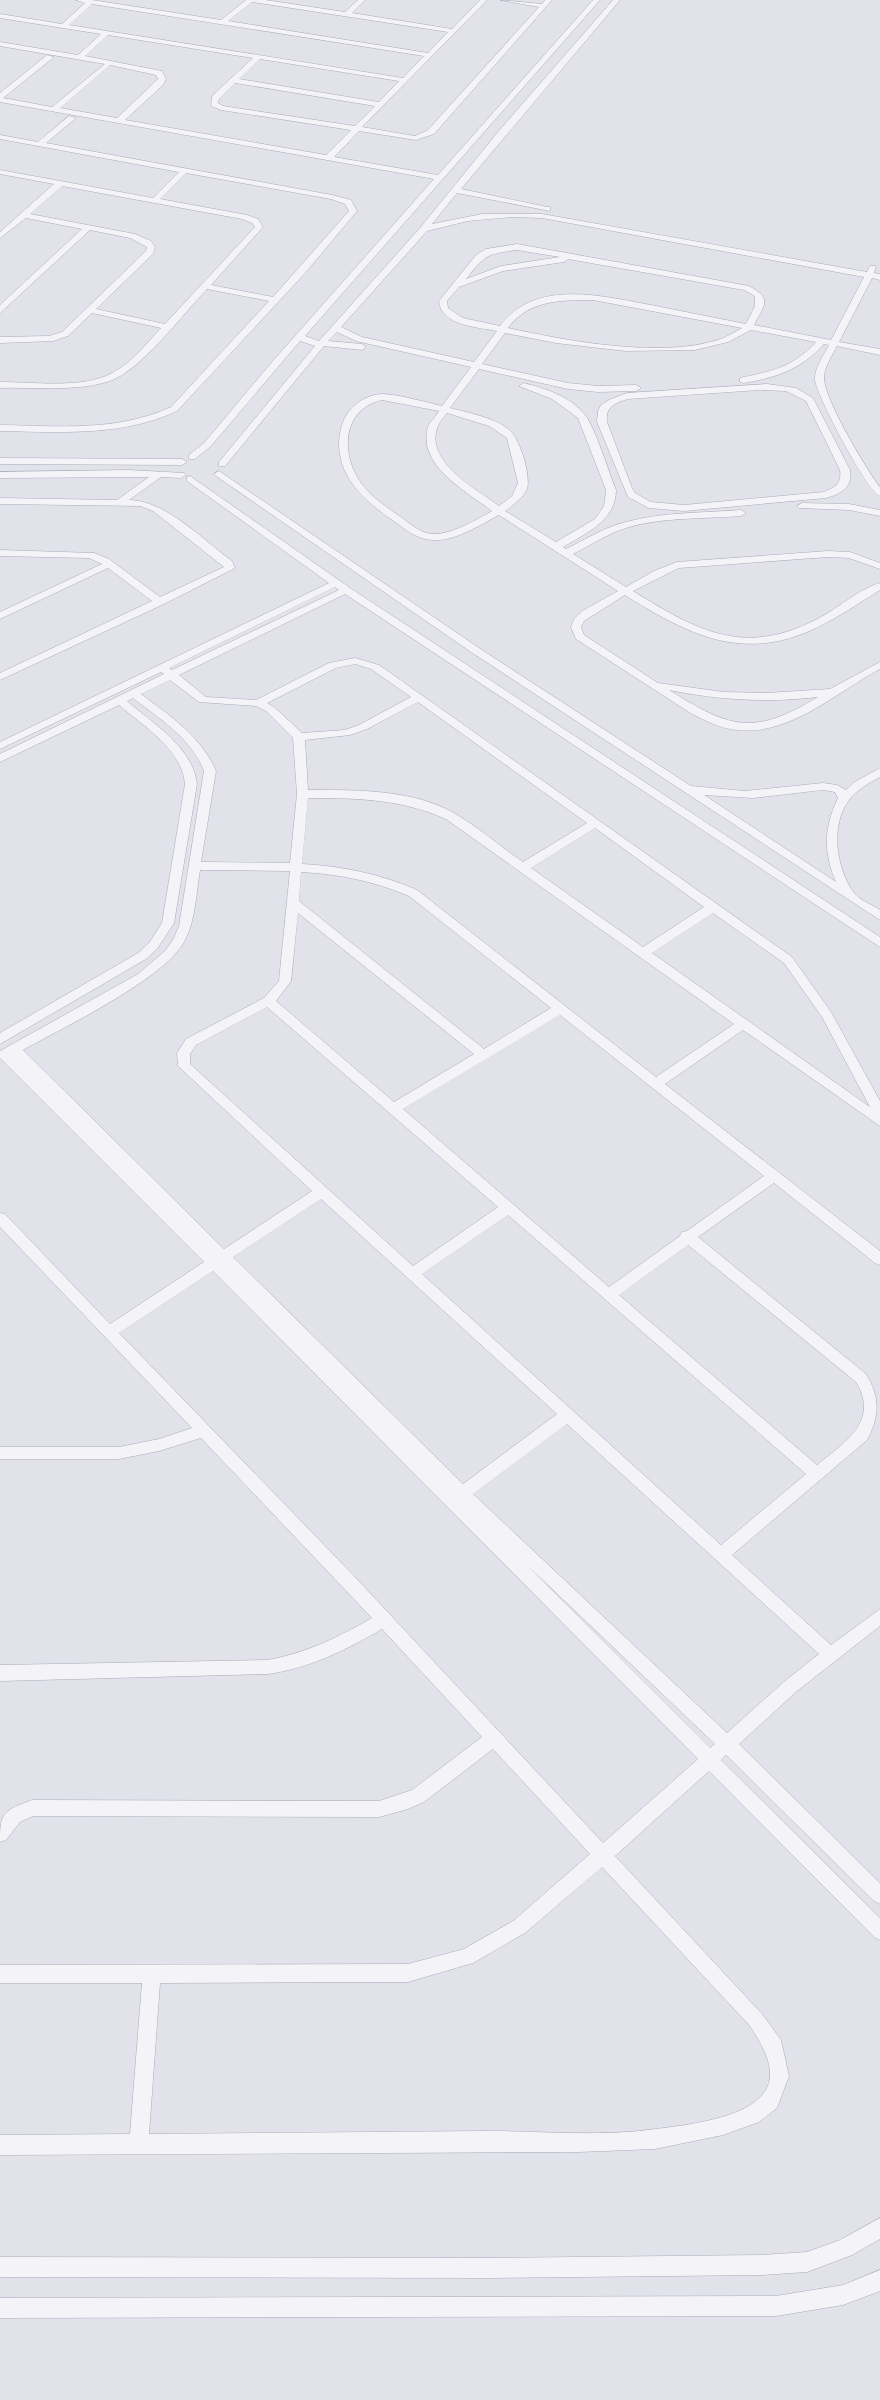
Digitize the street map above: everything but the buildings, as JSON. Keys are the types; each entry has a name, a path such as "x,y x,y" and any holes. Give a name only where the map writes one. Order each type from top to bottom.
{"street":[{"path":"79,0 430,55"},
{"path":"223,22 251,0 453,31"},
{"path":"346,15 362,0"},
{"path":"328,158 484,0"},
{"path":"503,0 544,6"},
{"path":"258,57 214,98 213,101 216,106 356,130 405,137 425,136 550,0"},
{"path":"0,461 182,462 192,457 208,444 275,364 439,181 597,0"},
{"path":"0,475 160,473 202,480 394,260 423,230 617,0"},
{"path":"63,26 90,2"},
{"path":"0,16 405,80"},
{"path":"80,57 106,33"},
{"path":"0,44 148,70 161,76 160,83 114,120"},
{"path":"0,49 144,73 152,78 153,81 114,120"},
{"path":"0,98 50,57"},
{"path":"54,109 107,66"},
{"path":"535,71 554,75"},
{"path":"233,80 380,105"},
{"path":"524,83 538,84 544,87"},
{"path":"0,98 162,131 439,181"},
{"path":"0,105 328,158 395,173"},
{"path":"40,144 72,118"},
{"path":"0,137 332,197 348,202 352,207 351,216 174,409 135,425 118,427 0,428"},
{"path":"154,201 184,170"},
{"path":"0,172 255,221 259,227 131,364 107,379 80,383 0,385"},
{"path":"0,236 59,184"},
{"path":"455,190 569,214 875,270 880,277"},
{"path":"423,230 467,218 508,214 542,216 875,270"},
{"path":"0,340 42,339 65,334 150,252 151,247 141,239 24,215"},
{"path":"0,310 88,228"},
{"path":"385,240 395,244 408,245"},
{"path":"502,248 532,248 582,258 754,291 761,300 748,328 718,341 699,345 654,349 577,345 502,330 456,318 443,307 443,301 455,286 479,257 489,251 502,248"},
{"path":"372,256 385,256 394,260"},
{"path":"455,286 510,267 582,258"},
{"path":"875,270 834,343 819,376 823,393 868,480 880,493"},
{"path":"205,286 275,300"},
{"path":"880,352 748,328 612,300 573,296 554,298 523,308 512,316 433,426 431,446 441,466 499,511 687,629 712,637 740,641 767,640 792,634 880,586"},
{"path":"90,310 167,327"},
{"path":"335,328 359,339 474,369 554,395 570,405 582,417 611,490 609,506 599,521 557,546"},
{"path":"299,337 308,342 354,346 583,388 613,389 695,384 753,378 780,372 802,362 822,341"},
{"path":"275,364 289,365 298,370"},
{"path":"582,417 600,415 608,404 627,396 772,387 784,387 805,395 823,393"},
{"path":"567,553 602,534 628,524 685,513 826,495 837,491 844,485 847,478 814,406 805,395"},
{"path":"382,397 492,423 512,437 516,445 523,485 514,499 499,511 443,536 422,535 376,504 352,477 343,448 349,418 363,401 382,397"},
{"path":"600,415 627,488 639,500 649,505 685,513 830,505 880,513"},
{"path":"192,457 217,464 449,633 880,916"},
{"path":"182,462 178,468 185,477 346,590 880,944"},
{"path":"121,501 160,473"},
{"path":"611,490 627,488"},
{"path":"826,495 830,505"},
{"path":"0,501 121,501 142,503 156,509 230,566 228,570 0,677"},
{"path":"0,553 81,554 98,558 160,602"},
{"path":"880,566 861,558 839,554 688,563 667,569 627,590 579,618 576,624 576,631 580,637 710,720 747,727 782,722 880,665"},
{"path":"0,616 109,564"},
{"path":"0,758 134,693 166,671 336,583"},
{"path":"0,746 346,590"},
{"path":"425,641 442,641 449,633"},
{"path":"457,663 458,658 469,652 478,652"},
{"path":"258,703 333,664 355,661 375,667 788,960 803,976 880,1113"},
{"path":"166,671 203,700 258,703 270,709 299,737 303,794 285,981 278,992 268,1001 191,1042 183,1053 184,1066 567,1414 720,1556 830,1654"},
{"path":"652,682 706,694 762,698 799,696 835,691"},
{"path":"134,693 198,747 206,758 210,771 185,926 179,941 169,954 149,972 6,1053 462,1493 728,1745 880,1895"},
{"path":"299,737 346,733 363,727 418,698"},
{"path":"0,1039 142,956 162,935 168,923 191,784 190,773 182,754 120,700"},
{"path":"850,896 837,873 831,850 830,834 844,798 857,786 880,772"},
{"path":"688,790 752,794 830,785 840,790 844,798"},
{"path":"303,794 385,796 430,806 450,816 880,1121"},
{"path":"523,867 595,823"},
{"path":"196,866 296,867 365,875 397,884 413,892 880,1259"},
{"path":"293,903 483,1055"},
{"path":"643,953 714,906"},
{"path":"168,923 185,926"},
{"path":"268,1001 817,1474"},
{"path":"393,1109 561,1008"},
{"path":"657,1083 743,1024"},
{"path":"608,1294 775,1175"},
{"path":"109,1332 322,1192"},
{"path":"412,1274 508,1208"},
{"path":"0,1218 384,1620 756,2020 774,2047 780,2076 770,2101 752,2114 722,2126 646,2139 578,2142 487,2141 0,2146"},
{"path":"687,1236 862,1378 873,1392 878,1408 874,1424 720,1556"},
{"path":"219,1260 880,1931"},
{"path":"462,1493 567,1414"},
{"path":"0,1453 119,1453 159,1445 204,1431"},
{"path":"0,1974 408,1972 467,1957 519,1927 830,1654 880,1616"},
{"path":"0,1672 268,1667 288,1665 327,1651 384,1620"},
{"path":"0,1834 14,1816 32,1808 380,1809 395,1806 418,1796 494,1738"},
{"path":"139,2144 152,1973"},
{"path":"0,2267 489,2268 762,2265 807,2262 844,2248 880,2228"},
{"path":"0,2308 776,2306 823,2300 867,2288 880,2280"}]}
